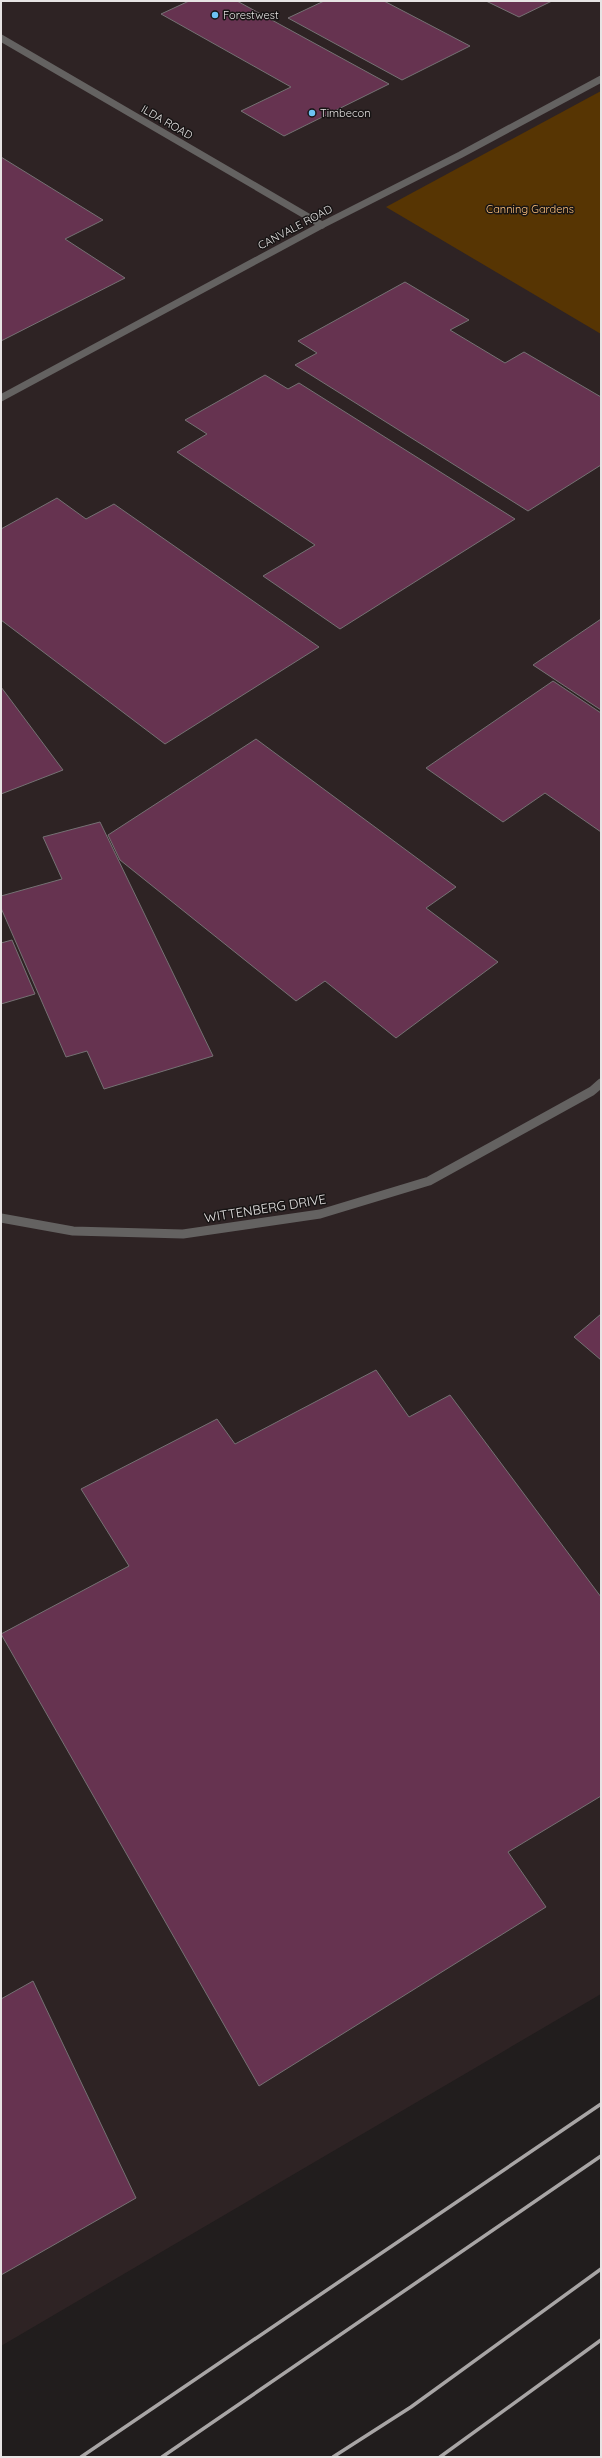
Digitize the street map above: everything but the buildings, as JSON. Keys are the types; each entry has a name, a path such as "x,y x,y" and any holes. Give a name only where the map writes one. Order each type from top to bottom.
{"street":[{"name":"ILDA ROAD","path":"1,38 322,224"},
{"name":"CANVALE ROAD","path":"1,398 322,224 460,155 601,79"},
{"name":"WITTENBERG DRIVE","path":"1,1218 73,1231 183,1234 320,1214 429,1182 592,1091 601,1083"}],"shaded area":[{"path":"1,1 601,1 601,1994 1,2346"}],"green space":[{"name":"Canning Gardens","path":"601,91 601,334 386,207"}],"railway":[{"path":"81,2457 601,2104"},
{"path":"162,2457 601,2156"},
{"path":"333,2457 411,2407 601,2269"},
{"path":"440,2457 601,2340"}],"place":[{"name":"Forestwest","path":"215,15"},
{"name":"Timbecon","path":"312,113"}]}
